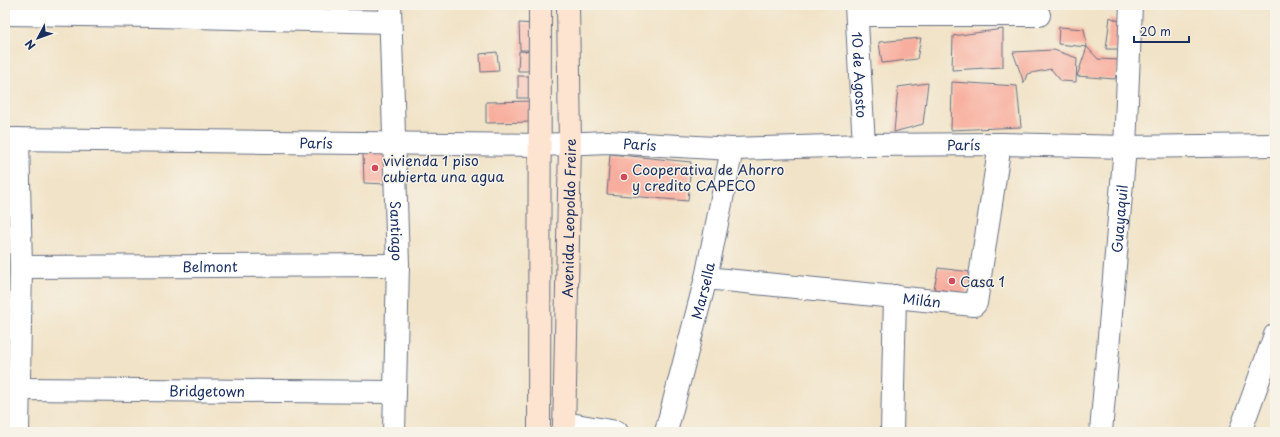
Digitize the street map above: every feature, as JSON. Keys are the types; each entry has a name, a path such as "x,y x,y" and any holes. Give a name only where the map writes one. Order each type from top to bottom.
{"main road":[{"name":"Avenida Leopoldo Freire","path":"540,5 540,432"},
{"name":"Avenida Leopoldo Freire","path":"564,428 570,144 568,5"}],"street":[{"name":"Guayaquil","path":"1100,432 1126,147 1131,5"},
{"path":"5,14 156,10 390,14"},
{"path":"857,10 1039,15"},
{"name":"10 de Agosto","path":"857,10 864,145"},
{"name":"Santiago","path":"390,14 398,265 394,432"},
{"name":"París","path":"12,139 541,145 607,142 732,149 864,145 1000,144 1126,147 1275,145"},
{"path":"12,139 22,267 18,432"},
{"name":"Milán","path":"706,278 896,296 972,306 976,303 1000,144"},
{"name":"Marsella","path":"666,432 706,278 732,149"},
{"name":"Belmont","path":"22,267 398,265"},
{"path":"892,432 896,296"},
{"path":"1240,432 1274,340"},
{"name":"Bridgetown","path":"18,389 395,392"},
{"path":"564,428 617,432"}],"building":[{"path":"1110,17 1129,26 1124,49 1106,49"},
{"path":"519,23 535,24 535,50 520,50"},
{"path":"1059,27 1084,29 1087,47 1058,44"},
{"path":"1003,29 1003,67 952,70 953,36"},
{"path":"921,38 917,59 882,63 879,42"},
{"path":"1087,47 1098,59 1120,60 1115,79 1077,76"},
{"path":"1054,50 1077,58 1076,82 1061,81 1051,69 1027,74 1024,83 1013,52"},
{"path":"519,51 535,52 534,71 518,71"},
{"path":"497,52 499,71 481,72 480,54"},
{"path":"518,76 534,76 534,98 518,98"},
{"path":"952,82 1017,86 1021,127 951,130"},
{"path":"928,83 923,124 894,132 898,87"},
{"path":"533,101 534,122 486,123 486,102"},
{"name":"vivienda 1 piso cubierta una agua","path":"385,151 386,184 364,183 363,152"},
{"path":"610,154 691,162 688,201 607,194"},
{"name":"Casa 1","path":"938,268 971,272 966,293 934,289"}],"place":[{"name":"vivienda 1 piso cubierta una agua","path":"375,168"},
{"name":"Cooperativa de Ahorro y credito CAPECO","path":"624,177"},
{"name":"Casa 1","path":"952,281"}]}
